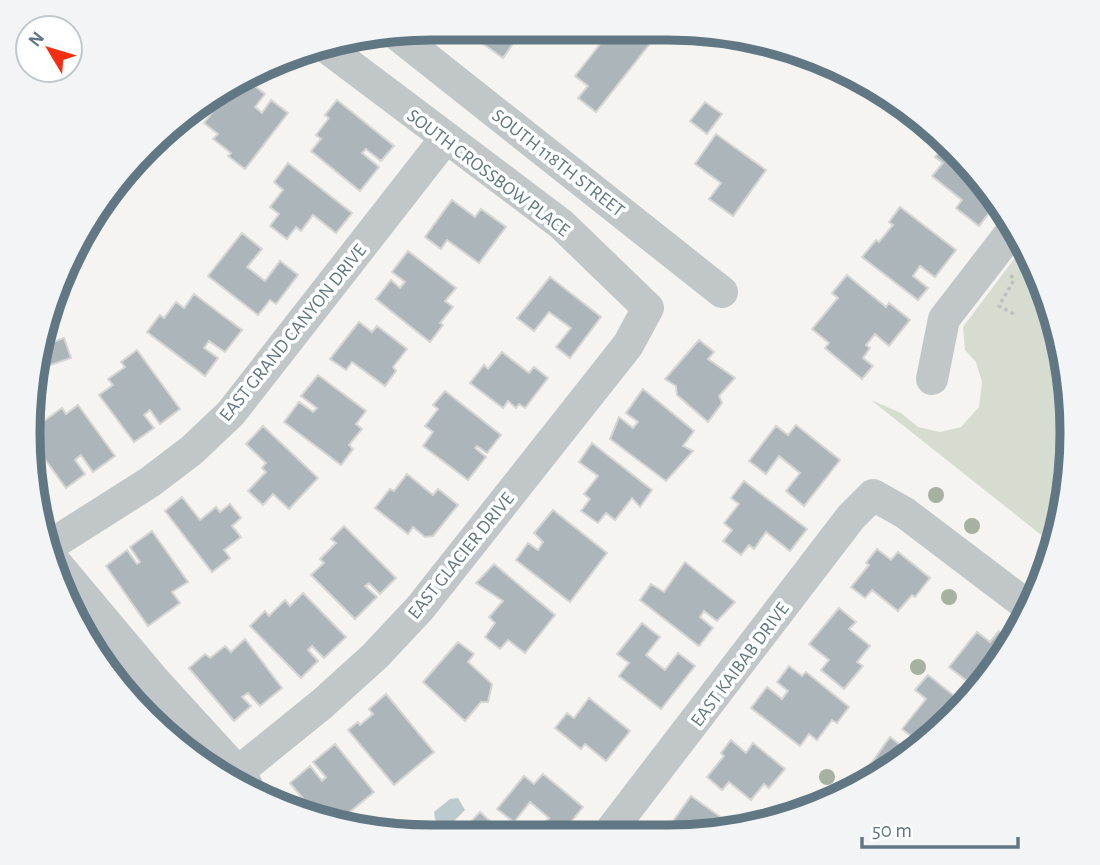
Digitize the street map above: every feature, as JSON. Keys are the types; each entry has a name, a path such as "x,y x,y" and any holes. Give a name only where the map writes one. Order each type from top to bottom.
{"street":[{"name":"SOUTH 118TH STREET","path":"405,41 722,292"},
{"name":"SOUTH CROSSBOW PLACE","path":"334,53 561,224 648,308"},
{"name":"EAST GRAND CANYON DRIVE","path":"56,542 150,482 192,450 231,413 445,139"},
{"path":"932,379 944,319 1007,237"},
{"name":"EAST GLACIER DRIVE","path":"245,776 376,656 421,608 628,345 648,308"},
{"name":"EAST KAIBAB DRIVE","path":"615,825 851,517 873,495 905,513 1021,601"},
{"path":"68,577 154,680 239,774"}],"path":[{"path":"992,257 1014,280 999,306 1014,314"}],"shaded area":[{"path":"1017,255 1030,282 1046,331 1059,407 1059,458 1045,538 871,400 901,413 918,427 940,432 961,427 979,407 982,382 976,362 965,350 963,327"},
{"path":"458,798 465,810 450,825 438,825 434,812 450,799"}],"building":[{"path":"478,40 516,40 503,58"},
{"path":"603,40 652,41 596,112 578,98 588,86 575,76"},
{"path":"253,84 265,94 255,107 262,113 271,100 288,113 245,169 228,156 231,153 213,139 218,134 204,123 220,103"},
{"path":"337,100 394,146 381,161 366,149 362,153 379,167 360,191 311,151 321,139 316,135 329,118 325,115"},
{"path":"705,102 722,114 707,134 690,121"},
{"path":"716,134 766,170 733,216 709,199 721,183 695,164"},
{"path":"940,151 945,155 991,211 979,226 956,208 962,200 932,176 943,163 935,157"},
{"path":"288,163 352,213 336,233 313,215 301,231 296,227 287,239 270,226 279,214 270,207 283,190 274,182"},
{"path":"452,200 475,217 481,209 506,227 479,263 447,240 441,249 425,237"},
{"path":"900,207 956,250 935,277 920,266 913,276 928,288 918,300 862,257 893,225 889,222"},
{"path":"242,233 262,249 247,267 265,281 280,261 298,275 276,304 270,300 258,315 208,276"},
{"path":"408,251 456,288 445,301 453,307 430,342 376,299 391,280 400,288 405,282 392,272"},
{"path":"847,275 886,307 889,303 910,320 889,346 875,334 866,345 870,348 863,358 873,366 862,379 825,348 829,343 812,329 838,298 832,293"},
{"path":"550,277 601,317 570,358 556,347 571,328 549,312 534,331 517,318"},
{"path":"194,294 242,330 225,352 209,341 204,348 218,358 205,376 147,332 160,315 164,318 176,302 184,308"},
{"path":"359,322 372,332 377,326 407,349 393,367 396,371 385,386 352,362 346,370 330,359"},
{"path":"64,338 71,358 46,366 52,339 53,342"},
{"path":"699,340 714,352 708,359 735,378 719,396 722,403 708,422 677,395 676,386 665,379"},
{"path":"137,350 180,409 160,424 150,410 144,415 154,428 134,442 99,395 113,385 108,379 125,367 121,362"},
{"path":"502,352 529,373 534,367 548,378 525,408 519,404 516,408 508,401 503,408 470,383 484,365 488,369"},
{"path":"318,375 366,411 356,424 362,429 349,445 353,449 341,465 284,422 299,402 313,412 317,408 301,396"},
{"path":"643,389 694,431 683,446 693,451 666,481 610,439 619,417 633,428 638,422 626,413"},
{"path":"445,391 501,435 487,453 477,446 475,448 486,457 468,480 423,446 433,432 425,426 438,409 433,405"},
{"path":"78,405 115,456 93,472 81,455 75,460 85,474 66,488 41,454 40,432 41,417 44,421 62,408 66,414"},
{"path":"796,425 840,460 804,506 786,491 800,473 779,456 766,474 749,461 776,426 788,435"},
{"path":"263,426 318,478 289,509 273,494 263,505 248,491 266,472 262,468 266,463 246,444"},
{"path":"592,443 652,490 640,507 632,498 615,520 606,513 598,523 581,511 590,499 584,494 598,476 579,462"},
{"path":"407,474 433,495 438,489 458,505 433,536 425,537 413,527 408,534 375,508 390,489 394,491"},
{"path":"744,481 807,529 790,551 766,532 754,549 749,545 741,555 723,541 732,530 724,523 739,504 731,498"},
{"path":"182,497 200,520 216,507 220,512 230,504 241,518 232,526 241,537 224,550 230,558 212,572 165,511"},
{"path":"553,510 607,553 570,602 516,560 528,543 538,550 543,542 534,533"},
{"path":"344,526 396,578 380,594 369,583 365,586 377,597 355,619 311,575 324,563 320,559 336,543 331,539"},
{"path":"152,531 188,582 172,592 180,603 148,626 106,566 127,550 137,564 140,562 130,547"},
{"path":"877,549 891,560 898,552 930,578 915,597 912,595 898,611 872,590 865,598 851,587 869,565 866,563"},
{"path":"685,562 735,602 717,621 704,611 700,617 713,628 699,646 640,600 651,584 664,592"},
{"path":"494,564 555,615 525,653 508,640 500,649 485,637 495,623 489,617 503,601 476,583"},
{"path":"303,593 346,637 324,658 312,646 308,650 318,661 301,678 250,626 265,611 269,616 285,600 290,606"},
{"path":"839,608 856,622 849,629 870,646 857,662 863,666 844,689 821,670 829,660 809,644"},
{"path":"642,623 660,637 646,655 665,670 678,653 695,666 661,709 619,676 629,663 617,654"},
{"path":"999,631 1004,635 987,660 967,681 949,667 977,632 990,642"},
{"path":"245,639 282,688 260,706 248,693 242,697 251,706 234,721 189,668 205,654 210,658 225,646 231,652"},
{"path":"458,642 474,654 468,662 492,684 488,702 481,702 465,721 423,682"},
{"path":"789,666 802,676 806,672 849,707 837,723 832,720 817,740 809,734 800,746 751,708 767,687 782,699 788,691 777,682"},
{"path":"928,675 956,697 913,738 902,729 926,699 915,690"},
{"path":"386,694 434,752 394,785 348,730 358,722 360,725 373,714 369,709"},
{"path":"589,698 630,731 606,761 585,744 581,749 555,728 567,713 574,718"},
{"path":"890,737 902,747 885,759 866,771"},
{"path":"731,740 746,753 753,743 785,769 769,788 764,784 751,800 729,782 722,790 707,777 724,756 721,753"},
{"path":"335,744 374,792 347,815 308,805 290,783 310,766 322,781 326,777 313,762"},
{"path":"543,774 583,807 568,825 543,825 549,818 530,802 514,822 497,809 524,776 534,784"},
{"path":"691,796 725,820 693,824 670,825"},
{"path":"480,812 494,825 468,825"}]}
